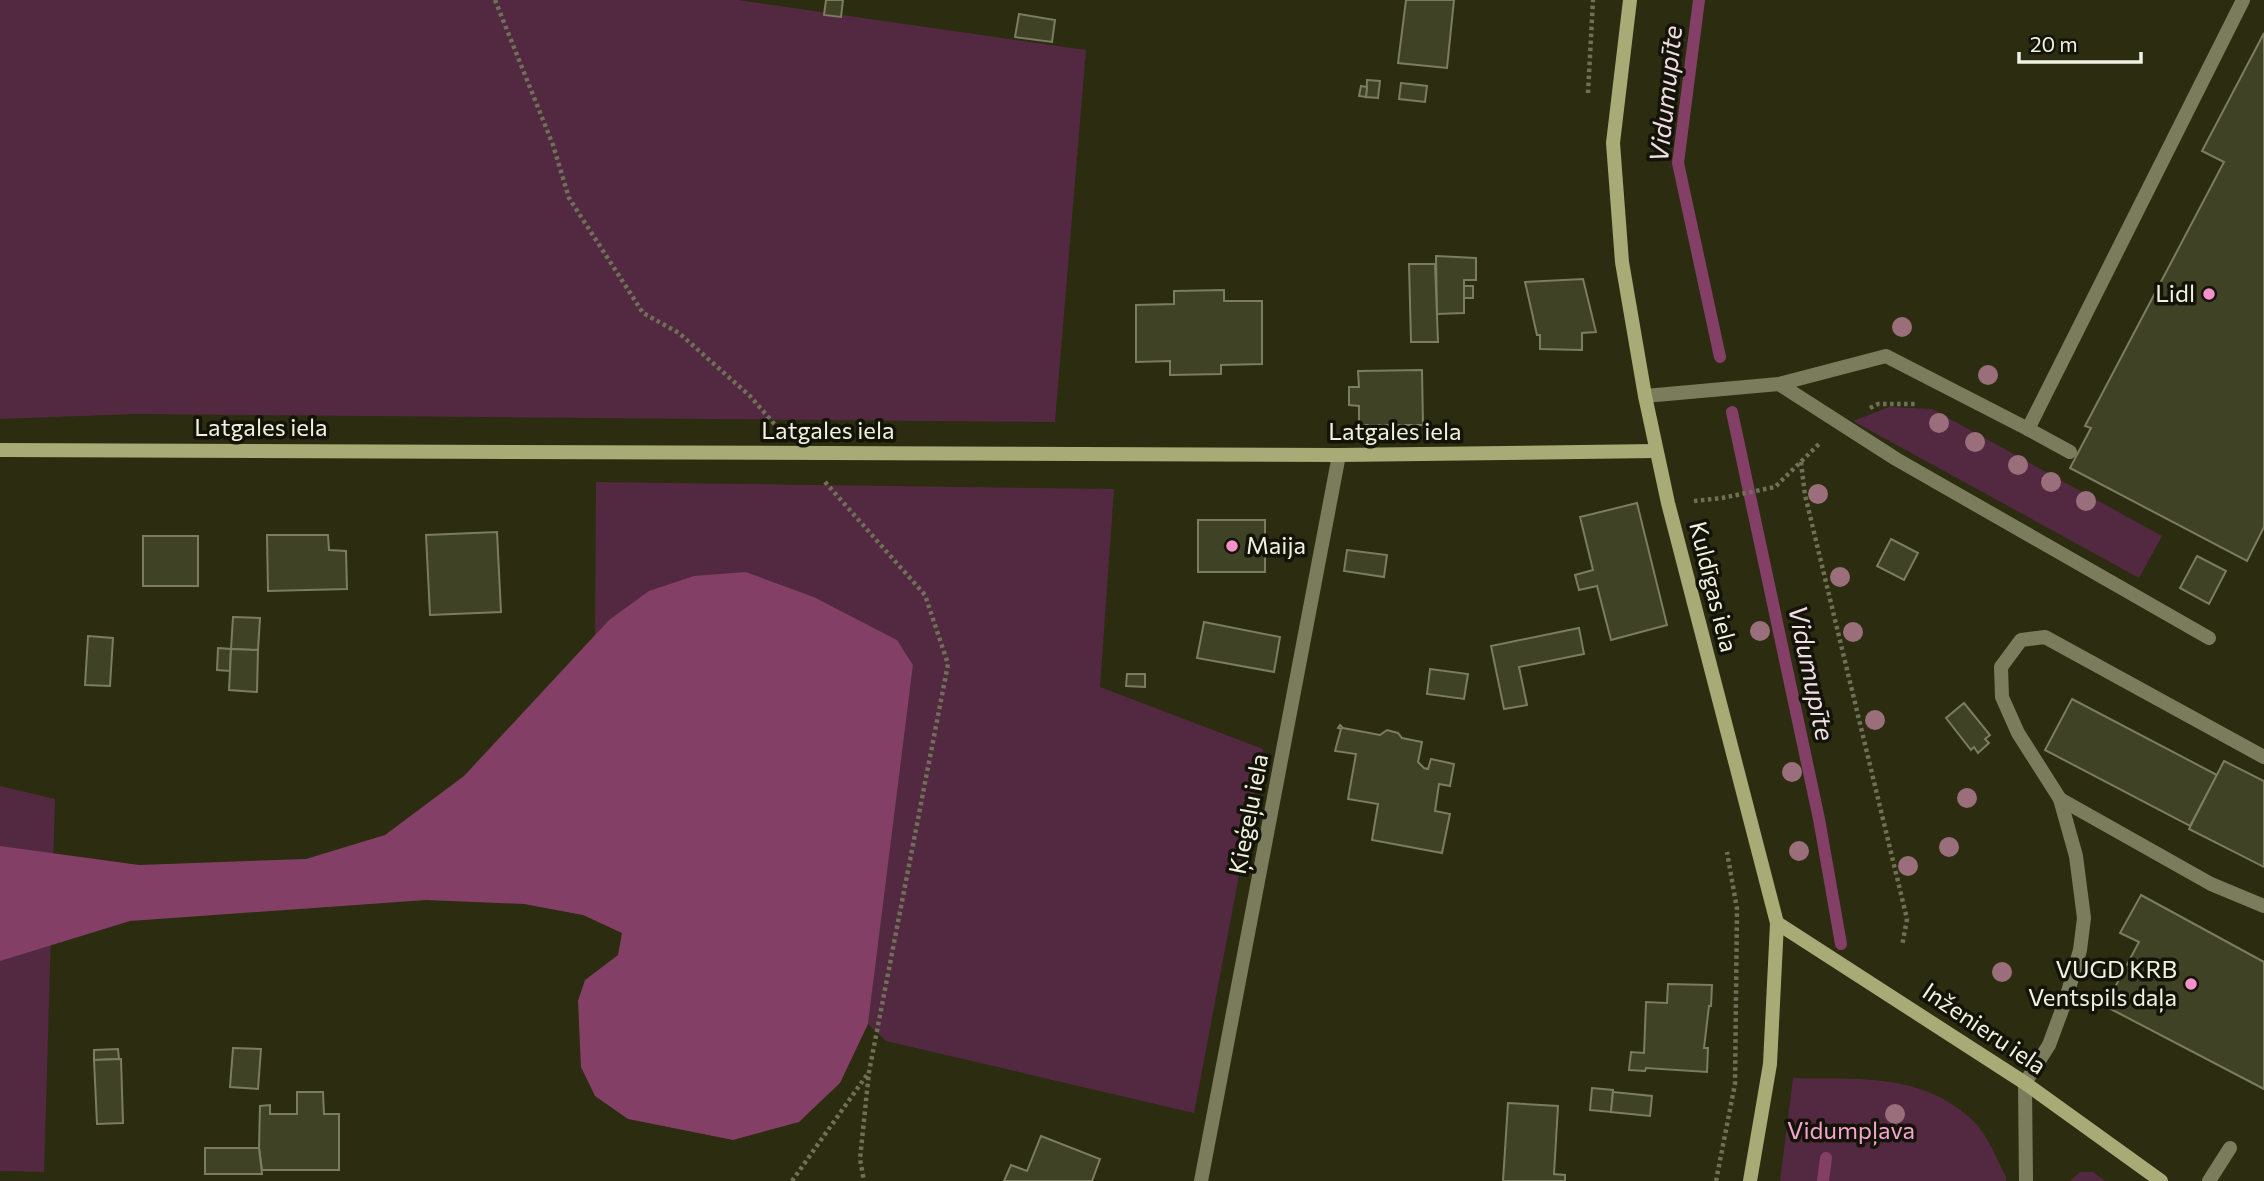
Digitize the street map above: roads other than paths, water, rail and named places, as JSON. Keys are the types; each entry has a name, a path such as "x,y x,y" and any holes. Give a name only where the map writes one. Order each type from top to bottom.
{"street":[{"name":"Kuldīgas iela","path":"1630,0 1612,143 1622,262 1656,451 1777,923 1770,1064 1750,1181"},
{"path":"2028,429 2243,0"},
{"path":"1645,396 1779,384 1886,356 2070,452"},
{"path":"1779,384 1896,458 2209,638"},
{"name":"Latgales iela","path":"0,450 1339,455 1656,451"},
{"name":"Ķieģeļu iela","path":"1202,1181 1339,455"},
{"path":"2026,1181 2025,1083 2049,1045 2066,999 2080,950 2084,918 2076,856 2060,799 2018,733 2001,697 2001,667 2021,640 2045,637 2264,757"},
{"path":"2060,799 2211,884 2264,906"},
{"name":"Inženieru iela","path":"1777,923 2025,1083 2161,1181"},
{"path":"2209,1181 2230,1148"}],"waterway":[{"name":"Vidumupīte","path":"1699,0 1678,163 1720,357"},
{"name":"Vidumupīte","path":"1732,412 1819,819 1841,944"},
{"name":"Vidumupīte","path":"1823,1181 1826,1158"}],"place":[{"name":"Lidl","path":"2209,294"},
{"name":"Maija","path":"1232,546"},
{"name":"VUGD KRB Ventspils daļa","path":"2191,984"}],"park label":[{"name":"Vidumpļava","path":"1851,1131"}]}
